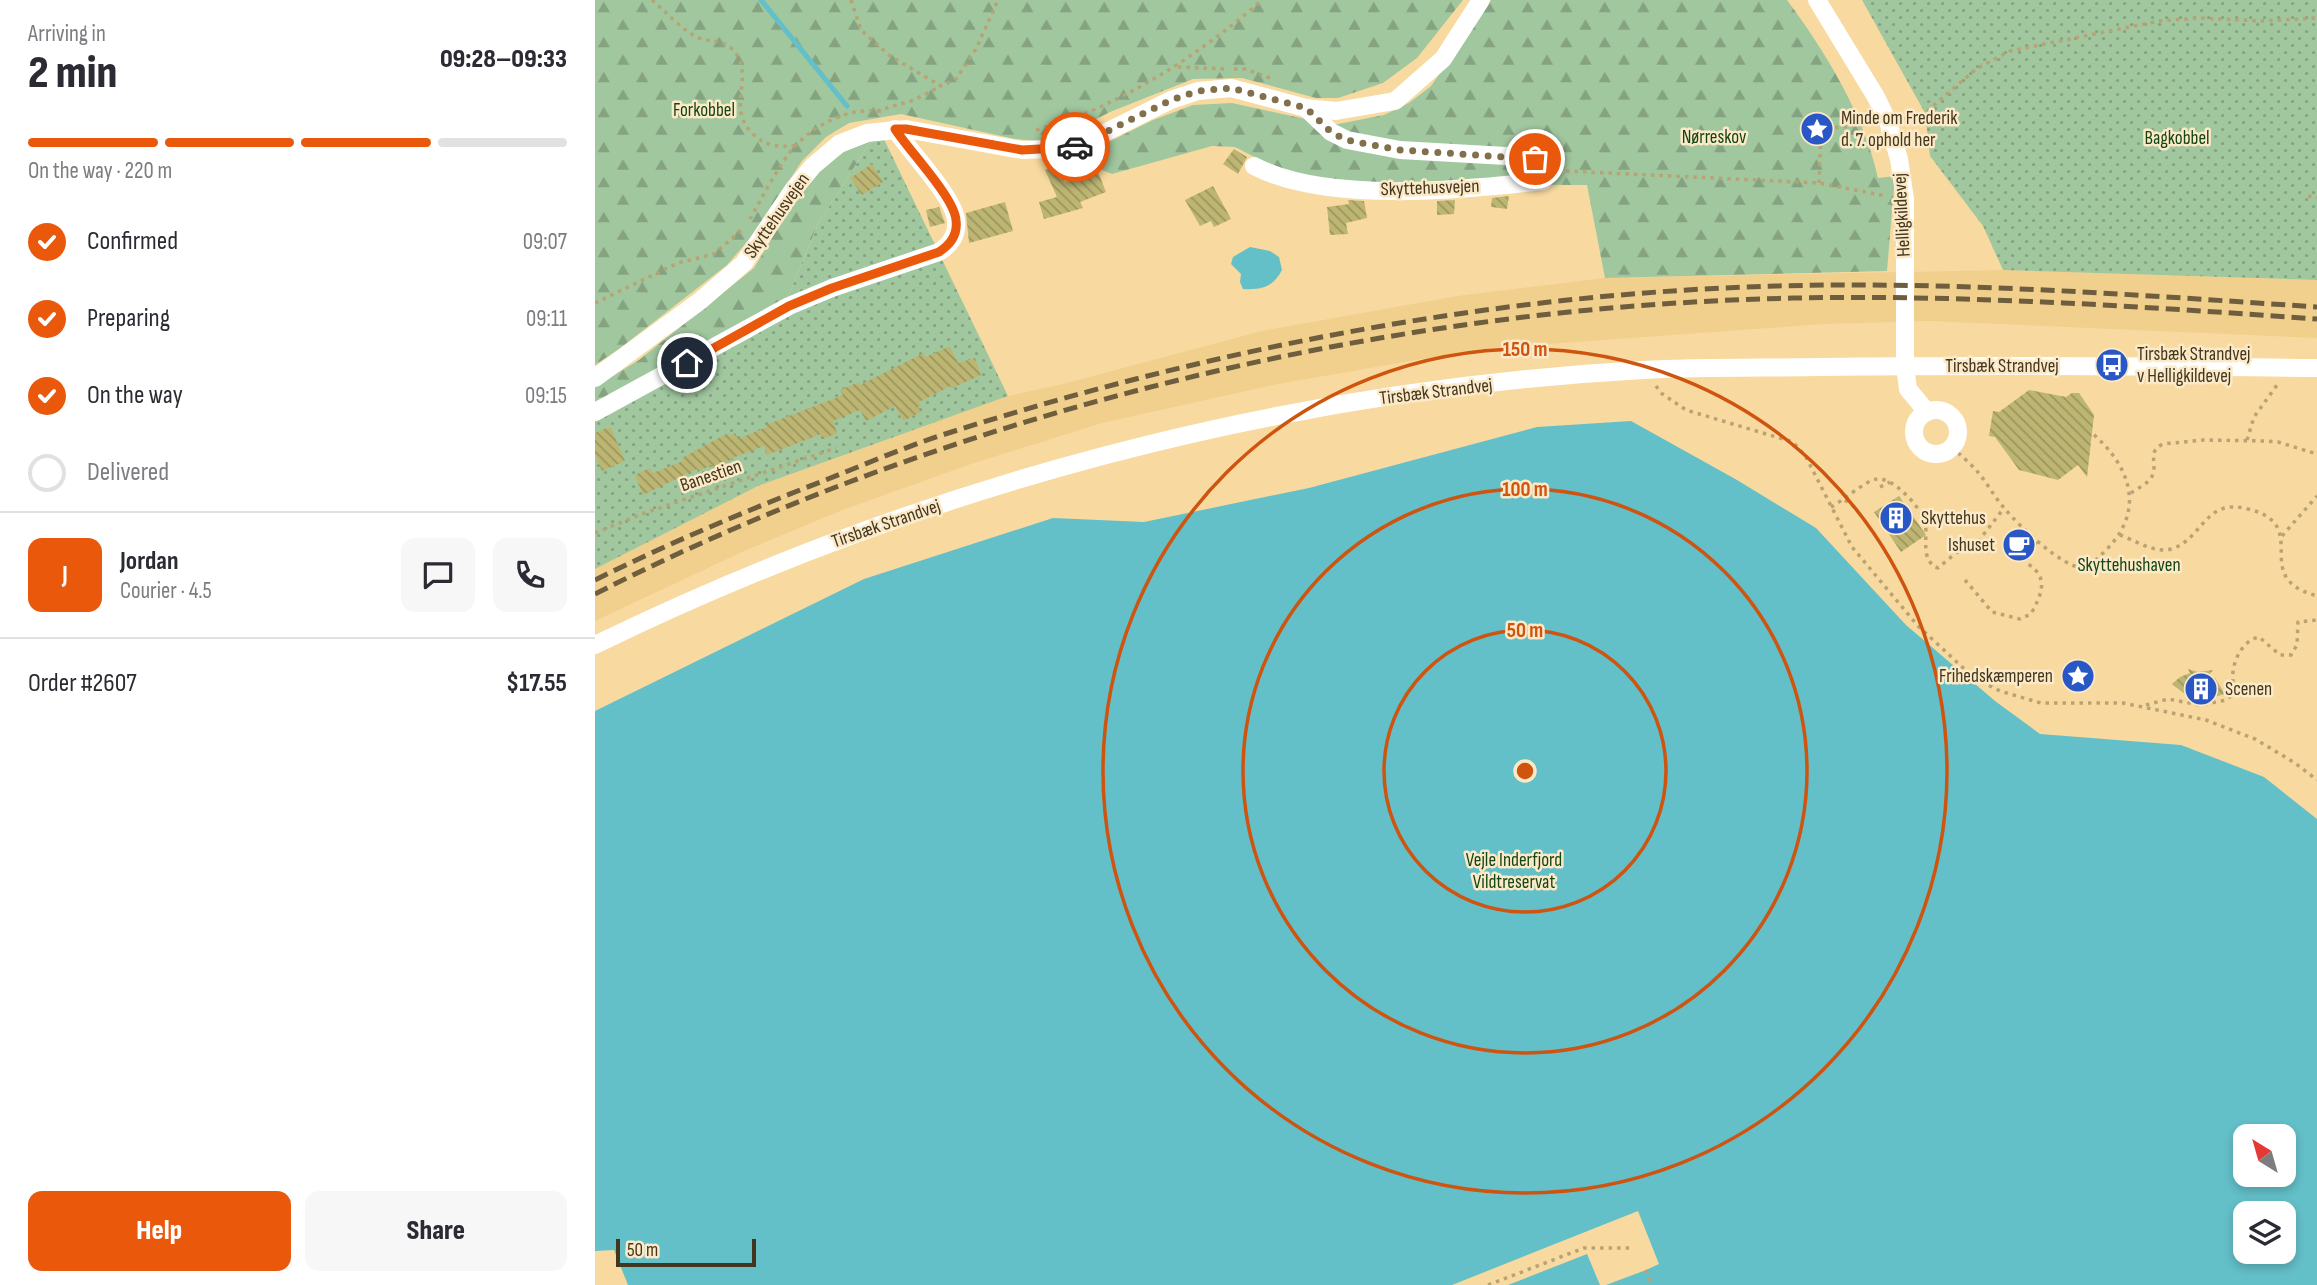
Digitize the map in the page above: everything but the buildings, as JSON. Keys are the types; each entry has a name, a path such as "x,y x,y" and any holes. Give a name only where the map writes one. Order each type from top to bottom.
{"street":[{"name":"Skyttehusvejen","path":"595,379 700,301 744,263 793,190 813,166 839,144 867,133 906,129 1022,150 1074,148 1171,100 1198,91 1231,88 1306,108 1336,111 1395,101 1443,59 1481,0"},
{"name":"Helligkildevej","path":"1817,0 1876,97 1888,122 1899,159 1905,199 1905,366 1908,389 1927,412"},
{"name":"Skyttehusvejen","path":"1254,166 1272,176 1299,183 1380,191 1500,186 1543,181 1551,170 1547,165 1524,157 1400,150 1346,140 1331,132 1306,108"},
{"path":"595,412 789,306 832,288 939,252 949,245 955,234 956,220 950,201 895,129"},
{"name":"Tirsbæk Strandvej","path":"595,645 725,584 861,531 982,491 1150,444 1267,417 1410,394 1645,370 2112,365 2317,368"},
{"path":"1941,411 1953,418 1958,436 1952,447 1936,454 1922,449 1917,443 1915,429 1921,416 1927,412 1941,411"}],"path":[{"path":"652,0 697,37 725,42 734,51 741,61 743,74 739,103 744,123 761,141 776,147 796,146"},
{"path":"851,0 861,30 890,56 940,86"},
{"path":"876,111 914,100 956,79 976,49 998,0"},
{"path":"1819,183 1821,129 1888,122 1925,113 1976,69 2010,51 2159,21 2200,18 2262,21 2317,18"},
{"path":"1551,170 1819,183 1905,199"},
{"path":"2308,196 2317,197"},
{"path":"2247,440 2254,417 2267,396 2291,368"},
{"path":"1645,370 1661,393 1686,410 1793,442 1806,457 1853,547 1899,606 1973,677 2000,691 2041,703 2123,703 2206,720 2239,731 2295,763 2317,780"},
{"path":"1952,447 1976,470 2004,509 2067,563 2082,568 2095,561 2120,535 2131,493 2112,452 2092,433"},
{"path":"2131,493 2149,481 2153,475 2153,454 2163,444 2203,440 2278,442 2317,454"},
{"name":"Banestien","path":"595,533 639,515 836,448"},
{"path":"1831,507 1845,500 1866,483 1877,479 1891,481 1924,517 1927,529 1924,545 1930,562 1938,568 1956,553 1977,543 1987,527 2004,509"},
{"path":"1881,487 1891,481"},
{"path":"2317,496 2282,536 2282,566 2286,578 2294,586 2317,596"},
{"path":"1845,500 1857,509"},
{"path":"2120,535 2157,549 2171,550 2184,542 2213,513 2237,507 2252,510 2265,517 2282,536"},
{"path":"1965,580 1992,612 2020,618 2031,614 2041,593 2043,579 2036,569 2028,564 2027,557 2038,539"},
{"path":"2144,706 2168,699 2200,705 2228,700 2234,691 2234,667 2248,641 2259,637 2280,655 2291,655 2297,645 2298,622 2317,620"},
{"path":"1488,1285 1584,1248 1630,1248"},
{"path":"1646,1270 1652,1285"}],"shaded area":[{"path":"2003,270 2317,280 2317,338 1929,321 1825,324 1480,349 1278,384 1102,423 968,465 840,511 744,551 595,621 595,569 758,486 1008,396 1262,331 1457,296 1605,278"}],"green space":[{"name":"Forkobbel","path":"595,0 1463,0 1417,58 1383,83 1338,98 1316,98 1242,78 1193,79 1110,112 1069,133 1036,141 1015,139 901,114 849,123 826,137 802,161 753,235 727,265 595,365"},
{"name":"Nørreskov","path":"1491,0 1787,0 1841,84 1863,131 1878,178 1895,176 1887,271 1605,278 1587,185 1336,184 1270,165 1235,147 1212,146 1112,174 1074,159 1153,120 1193,105 1232,103 1333,125 1384,115 1409,103 1431,86"},
{"name":"Bagkobbel","path":"1862,0 2317,0 2317,280 2003,270 1983,226 1930,156 1925,113"},
{"path":"882,135 1008,396 758,486 595,569 595,405 788,297 818,224 873,138"},
{"path":"873,138 818,224 788,297 595,405 595,387 639,360 754,268 805,183 845,151"}],"water":[{"path":"1250,247 1270,251 1279,257 1282,270 1275,280 1266,286 1243,289 1241,274 1231,264 1233,257"},
{"name":"Vejle Inderfjord Vildtreservat","path":"1631,421 1816,528 1906,625 1995,701 2040,734 2181,745 2264,777 2317,819 2317,1285 628,1285 614,1250 595,1251 595,711 864,579 1053,518 1144,522 1309,488 1537,427"}],"pier":[{"path":"1638,1211 1659,1264 1646,1270 1600,1285 1587,1254 1508,1285 1452,1285"}],"waterway":[{"path":"761,0 847,106"}],"railway":[{"path":"595,580 737,516 939,436 1041,405 1247,352 1457,314 1669,291 1844,285 2047,290 2317,307"},
{"path":"595,594 721,534 851,481 985,435 1122,394 1261,361 1400,335 1540,315 1678,303 1838,297 1998,300 2317,319"}],"way so far":[{"path":"1075,147 1171,100 1198,91 1231,88 1306,108 1331,132 1346,140 1400,150 1535,159"}],"place":[{"name":"Minde om Frederik d. 7. ophold her","path":"1817,129"},
{"name":"Tirsbæk Strandvej v Helligkildevej","path":"2112,365"},
{"name":"Skyttehus","path":"1896,518"},
{"name":"Ishuset","path":"2019,545"},
{"name":"Frihedskæmperen","path":"2078,676"},
{"name":"Scenen","path":"2201,689"}],"route":[{"path":"687,363 789,306 832,288 939,252 949,245 955,234 956,220 950,201 895,129 1022,150 1075,147"}],"park label":[{"name":"Skyttehushaven","path":"2129,565"}]}
